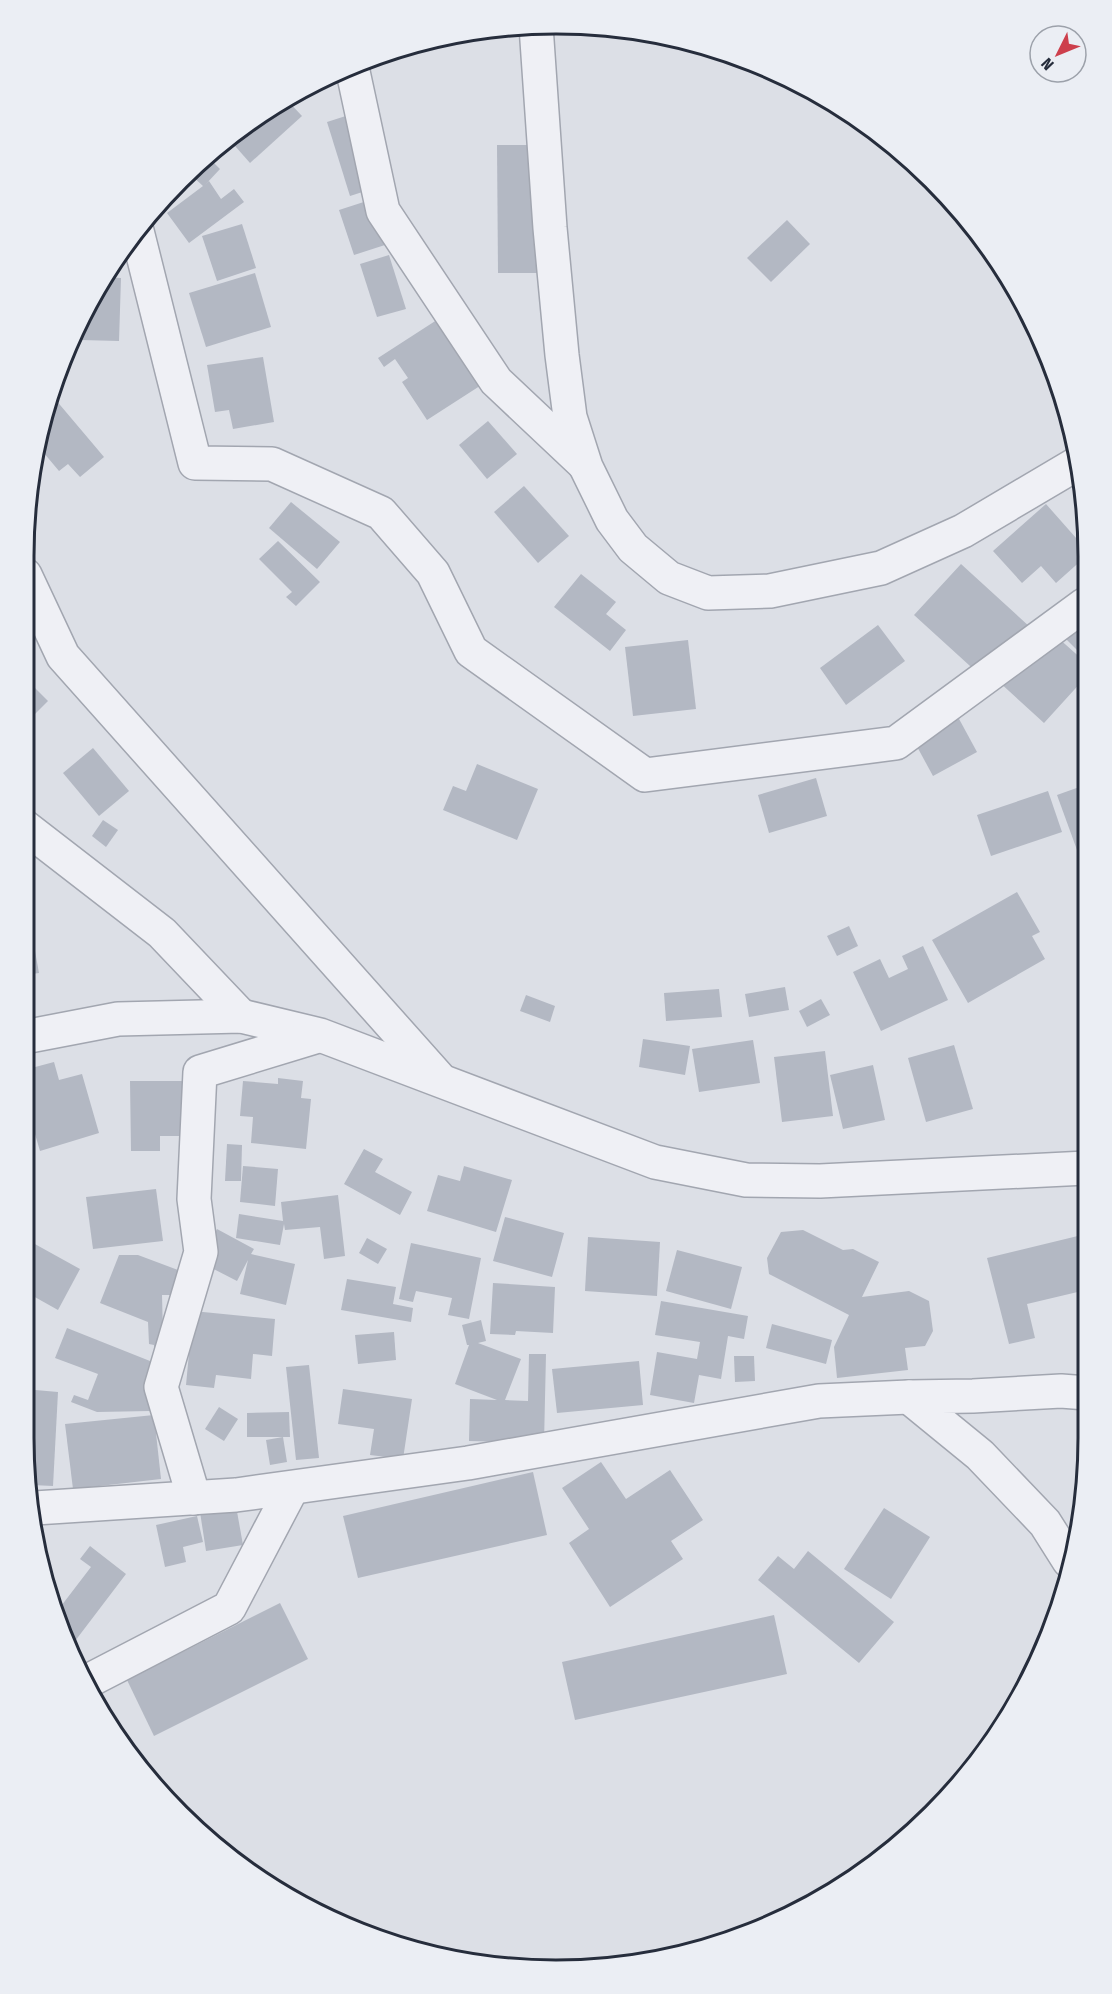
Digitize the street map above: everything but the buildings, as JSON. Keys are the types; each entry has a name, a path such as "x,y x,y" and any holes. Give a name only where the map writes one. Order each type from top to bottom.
{"street":[{"path":"537,35 550,228 570,417 586,466 612,520 633,548 669,578 708,593 770,591 881,568 963,531 1069,468"},
{"path":"354,75 383,211 496,381 586,466"},
{"path":"140,242 195,463 272,464 381,513 433,573 471,651 645,775 896,743 1078,609"},
{"path":"34,594 63,656 441,1081"},
{"path":"34,834 162,933 241,1016"},
{"path":"34,1035 118,1019 241,1016 320,1035 655,1162 746,1180 820,1181 1078,1168"},
{"path":"194,1498 161,1387 201,1252 194,1199 200,1072 320,1035"},
{"path":"39,1508 236,1496 468,1463 819,1401 909,1396 1078,1392"},
{"path":"909,1396 980,1455 1045,1523 1064,1553"},
{"path":"93,1678 229,1608 292,1488"}]}
